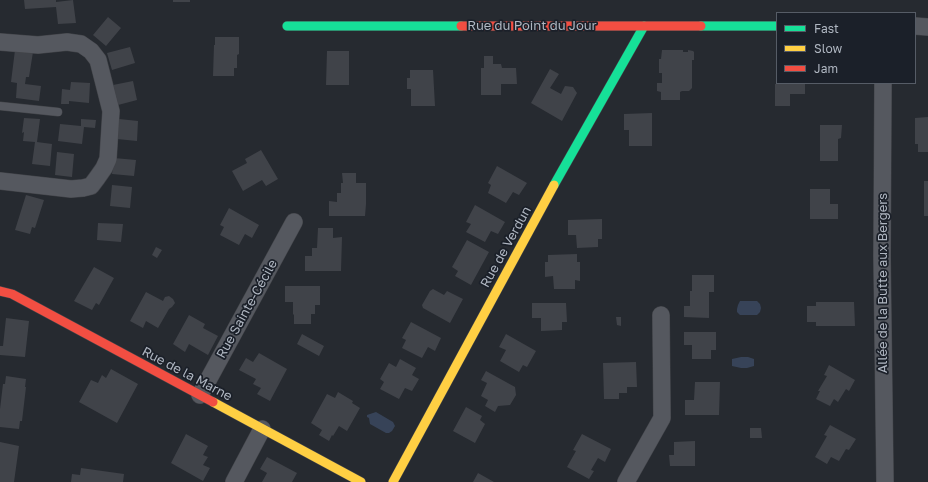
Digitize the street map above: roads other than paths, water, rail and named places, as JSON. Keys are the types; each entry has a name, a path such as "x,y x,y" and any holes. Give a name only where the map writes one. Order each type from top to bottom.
{"street":[{"name":"Rue du Point du Jour","path":"287,26 776,26"},
{"name":"Rue de Verdun","path":"393,482 561,173 644,26"},
{"path":"916,26 928,26"},
{"path":"0,42 38,45 67,42 81,44 91,51 98,60 111,111 108,159 104,168 91,186 71,189 0,181"},
{"name":"Allée de la Butte aux Bergers","path":"883,84 882,256 885,482"},
{"name":"Rue Sainte-Cécile","path":"200,395 294,222"},
{"name":"Rue de la Marne","path":"0,291 12,294 361,482"},
{"path":"626,482 662,418 661,314"},
{"path":"234,482 262,429"}],"lane":[{"path":"0,106 58,112"}],"water":[{"path":"740,301 757,301 760,304 760,312 757,315 740,315 737,312 737,309"},
{"path":"741,357 754,359 754,366 741,368 732,366 732,359"},
{"path":"376,412 393,422 395,426 392,431 386,433 370,424 367,415"}]}
